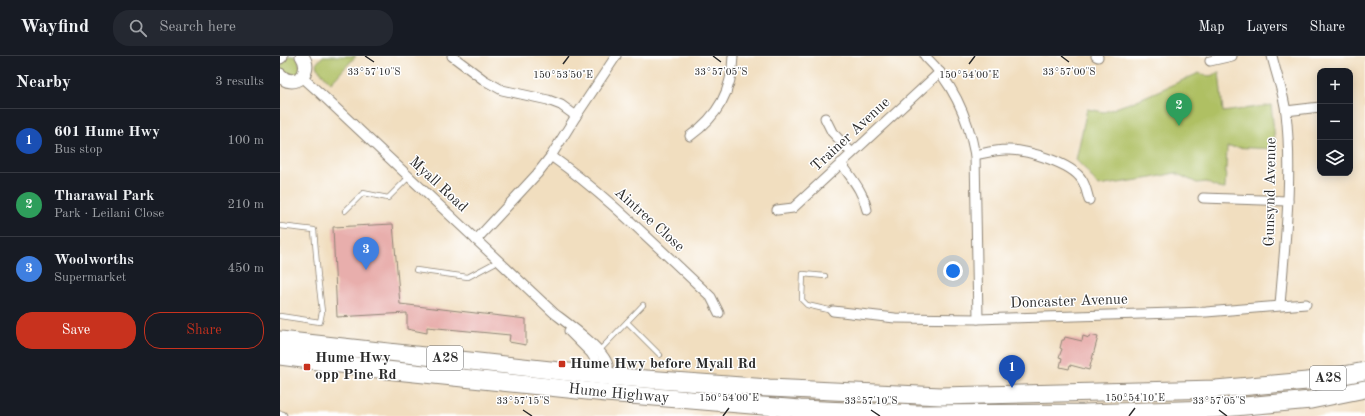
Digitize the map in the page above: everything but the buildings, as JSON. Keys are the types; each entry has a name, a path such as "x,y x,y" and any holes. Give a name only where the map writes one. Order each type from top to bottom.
{"highway":[{"name":"Hume Highway","path":"280,340 605,376 769,388 941,396 1216,389 1318,380 1365,370"},
{"name":"Hume Highway","path":"280,356 386,370 606,393 800,409 925,414 1085,413 1212,409 1311,400 1365,389"}],"street":[{"path":"280,77 288,81 292,81 302,77 306,68 305,61 302,56"},
{"path":"452,56 484,80 502,90 548,100 561,105 576,116"},
{"path":"476,240 537,174 551,156 616,56"},
{"path":"690,136 703,127 724,99 732,71 734,56"},
{"path":"1210,61 1232,56"},
{"name":"Gunsynd Avenue","path":"1272,56 1286,111 1289,158 1288,201 1280,305"},
{"path":"930,58 953,90 960,104 970,133 975,155 978,319"},
{"name":"Trainer Avenue","path":"777,210 794,208 940,72"},
{"name":"Myall Road","path":"302,77 322,94 554,313 571,325 599,350 608,364 608,369 605,376 606,393"},
{"path":"1286,111 1317,107"},
{"path":"825,118 832,132 852,153"},
{"path":"975,155 1006,150 1025,152 1063,164 1074,171 1082,180 1089,200"},
{"name":"Aintree Close","path":"551,156 575,173 614,206 711,297 719,313"},
{"path":"841,163 861,192 865,200 866,210"},
{"path":"1203,198 1288,201"},
{"name":"Doncaster Avenue","path":"833,311 895,318 978,319 1206,312 1306,304"},
{"name":"Myall Road","path":"554,313 566,329 591,353 605,376"}],"lane":[{"path":"345,211 363,193 388,198 409,177"},
{"path":"280,226 314,230 322,312 320,322 280,316"},
{"path":"416,270 468,277 498,260"},
{"path":"825,276 803,274 801,296 802,300 807,305 833,311"},
{"path":"599,350 643,305"},
{"path":"626,322 660,355"}],"green space":[{"path":"288,56 298,58 301,70 294,76 282,71 282,62"},
{"path":"323,56 356,56 331,83 317,68 316,64"},
{"path":"1219,71 1223,112 1271,105 1276,149 1227,147 1225,189 1218,188 1207,182 1197,183 1175,173 1098,186 1076,160 1087,109 1104,112 1135,101 1199,73 1209,76"}],"place":[{"name":"Tharawal Park","path":"1179,126"},
{"name":"Woolworths","path":"366,270"},
{"name":"Hume Hwy before Myall Rd","path":"562,364"},
{"name":"Hume Hwy opp Pine Rd","path":"307,367"},
{"name":"601 Hume Hwy","path":"1012,388"}]}
